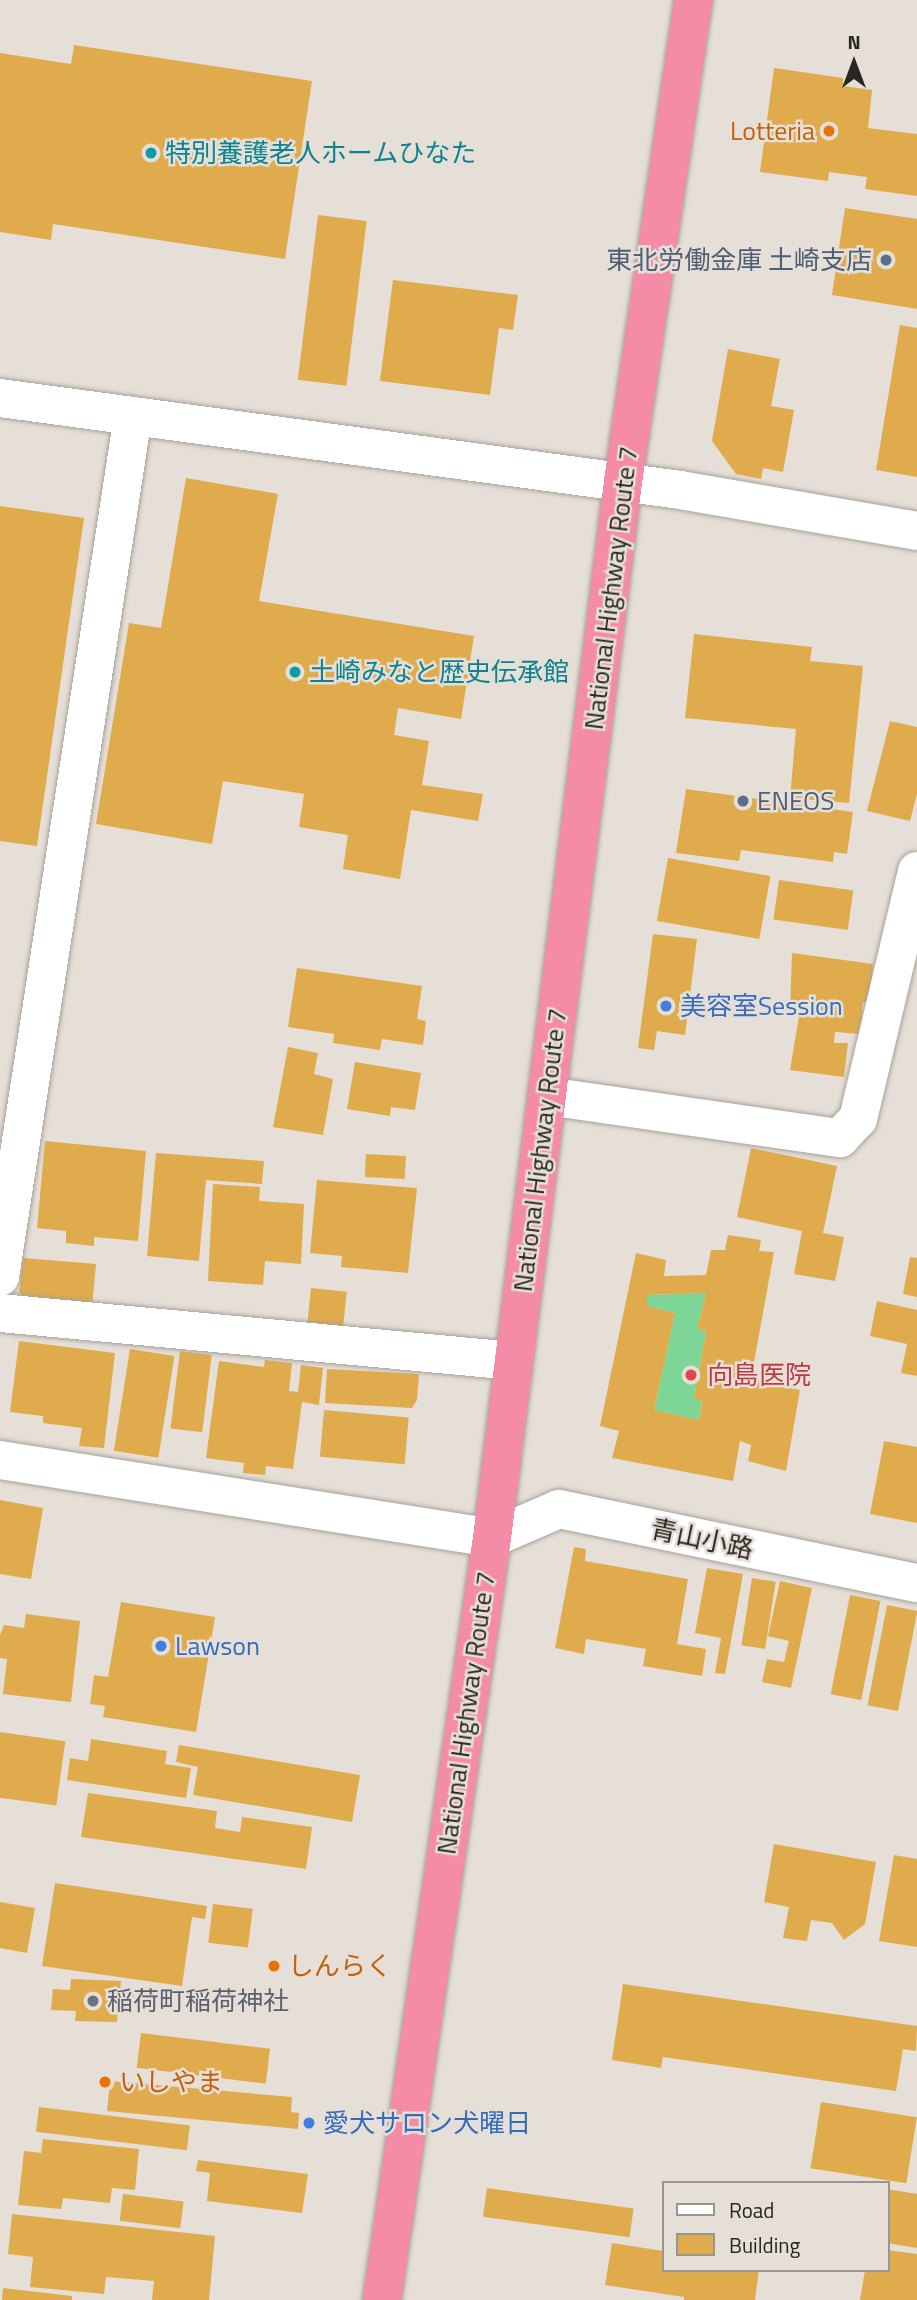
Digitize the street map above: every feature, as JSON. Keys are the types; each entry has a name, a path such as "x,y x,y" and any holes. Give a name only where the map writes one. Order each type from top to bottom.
{"highway":[{"name":"National Highway Route 7","path":"382,2300 492,1538 623,482 692,0"}],"street":[{"path":"0,398 623,482 917,531"},
{"path":"0,1276 133,416"},
{"path":"547,1096 840,1138 858,1119 917,871"},
{"path":"0,1313 514,1362"},
{"path":"0,1460 492,1538"},
{"name":"青山小路","path":"492,1538 559,1509 917,1583"}],"green space":[{"path":"706,1293 697,1329 706,1331 694,1398 702,1401 699,1420 654,1410 675,1313 647,1306 647,1295"}],"building":[{"name":"特別養護老人ホームひなた","path":"74,45 312,81 285,259 53,224 51,240 0,232 0,53 71,64"},
{"name":"Lotteria","path":"774,68 843,78 843,86 872,90 868,128 917,134 917,196 865,189 867,177 829,172 828,181 760,172"},
{"path":"845,208 917,219 917,309 832,295"},
{"path":"318,215 367,221 346,386 298,380"},
{"path":"393,280 518,295 513,330 499,328 490,395 380,381"},
{"path":"900,325 917,328 917,477 876,470"},
{"path":"728,349 780,359 771,406 794,410 783,472 763,468 761,479 736,474 712,441"},
{"name":"土崎みなと歴史伝承館","path":"186,478 278,494 259,601 474,636 461,719 398,708 394,735 429,741 422,785 483,794 478,821 411,810 400,879 343,869 348,835 299,827 304,794 223,781 212,844 96,824 129,623 161,628"},
{"path":"0,506 84,518 37,846 0,841"},
{"path":"694,634 812,647 810,661 863,666 849,803 790,798 796,729 685,718"},
{"path":"890,721 917,727 917,794 910,821 867,811"},
{"path":"686,789 853,812 847,854 834,852 833,862 741,850 739,861 676,853"},
{"path":"668,858 770,876 759,939 657,921"},
{"path":"779,880 853,890 848,930 773,920"},
{"path":"653,934 697,939 685,1035 657,1031 654,1050 638,1048"},
{"path":"792,953 873,964 870,1002 863,1002 860,1034 835,1032 834,1043 848,1043 844,1077 790,1070 800,1010 790,1010"},
{"path":"297,968 422,986 417,1019 426,1021 423,1045 382,1039 380,1050 333,1043 334,1034 288,1027"},
{"path":"288,1047 318,1053 314,1074 333,1079 323,1135 273,1127"},
{"path":"355,1062 421,1073 415,1110 391,1107 390,1116 347,1109"},
{"path":"45,1141 146,1151 138,1241 94,1237 94,1246 66,1243 66,1231 37,1228"},
{"path":"751,1148 837,1166 823,1233 844,1237 835,1281 794,1274 802,1231 737,1217"},
{"path":"156,1153 264,1161 262,1184 206,1180 199,1261 147,1256"},
{"path":"366,1154 406,1156 405,1179 365,1177"},
{"path":"317,1180 417,1188 408,1273 341,1267 342,1256 310,1253"},
{"path":"213,1184 260,1187 259,1201 304,1204 301,1264 265,1261 263,1285 208,1281"},
{"path":"728,1235 761,1240 759,1251 774,1252 751,1379 800,1390 786,1471 748,1461 751,1445 740,1441 733,1481 612,1458 619,1431 600,1426 636,1253 666,1260 664,1276 706,1275 711,1250 725,1250","holes":["706,1293 697,1329 706,1331 694,1398 702,1401 699,1420 654,1410 675,1313 647,1306 647,1295"]},
{"path":"910,1257 917,1258 917,1297 903,1294"},
{"path":"23,1258 96,1264 92,1308 33,1303 19,1293"},
{"path":"311,1288 347,1292 343,1327 307,1323"},
{"path":"877,1301 917,1310 917,1376 901,1373 907,1344 870,1336"},
{"path":"19,1341 115,1353 104,1448 79,1446 82,1428 43,1423 43,1416 10,1412"},
{"path":"130,1349 174,1356 158,1458 114,1451"},
{"path":"180,1351 212,1355 202,1432 170,1428"},
{"path":"265,1360 292,1363 289,1391 298,1392 301,1365 323,1368 319,1405 302,1402 293,1469 266,1466 265,1475 243,1473 244,1463 206,1458 219,1361 264,1367"},
{"path":"327,1369 419,1374 417,1400 412,1408 325,1403"},
{"path":"324,1410 409,1417 405,1464 320,1457"},
{"path":"884,1441 917,1447 917,1523 870,1514"},
{"path":"0,1500 43,1508 31,1579 0,1574"},
{"path":"574,1547 586,1549 585,1561 688,1579 677,1644 706,1649 702,1676 643,1666 646,1649 586,1639 584,1654 555,1648"},
{"path":"707,1568 743,1574 725,1674 715,1673 721,1638 695,1633"},
{"path":"752,1578 776,1582 765,1649 741,1645"},
{"path":"780,1581 812,1588 791,1688 762,1682 767,1659 784,1662 789,1641 768,1636"},
{"path":"850,1595 880,1601 861,1700 831,1694"},
{"name":"Lawson","path":"121,1602 215,1617 196,1732 103,1717 105,1706 90,1704 94,1675 108,1677"},
{"path":"887,1605 917,1611 898,1711 868,1705"},
{"path":"26,1614 80,1621 71,1702 3,1694 7,1659 0,1658 0,1635 4,1625 24,1628"},
{"path":"0,1732 65,1741 56,1806 0,1798"},
{"path":"91,1739 167,1751 165,1764 191,1768 186,1798 67,1780 70,1758 88,1761"},
{"path":"179,1745 360,1775 352,1822 193,1795 198,1767 176,1762"},
{"path":"88,1793 217,1811 215,1828 240,1832 242,1817 312,1827 306,1869 81,1837"},
{"path":"774,1844 876,1862 865,1924 844,1940 832,1923 811,1920 807,1941 783,1938 789,1907 764,1902"},
{"path":"894,1855 917,1859 917,1947 879,1941"},
{"path":"55,1883 207,1906 205,1919 192,1917 182,1986 42,1966"},
{"path":"0,1902 35,1908 27,1953 0,1948"},
{"path":"213,1904 253,1909 248,1948 208,1943"},
{"name":"稲荷町稲荷神社","path":"71,1979 121,1981 120,1992 134,1993 133,2011 118,2010 117,2022 75,2021 76,2011 51,2010 53,1989 70,1990"},
{"path":"623,1984 917,2026 916,2051 903,2049 896,2091 663,2057 661,2068 612,2060"},
{"path":"141,2033 270,2049 266,2084 137,2068"},
{"path":"110,2081 292,2097 291,2112 299,2113 298,2129 107,2111"},
{"path":"821,2102 917,2117 906,2183 811,2168"},
{"path":"39,2107 190,2126 187,2150 36,2132"},
{"path":"43,2139 139,2149 135,2190 112,2188 110,2203 63,2198 61,2209 18,2205 24,2151 41,2153"},
{"path":"198,2160 308,2174 302,2213 207,2201 210,2173 196,2171"},
{"path":"487,2188 634,2209 630,2237 483,2217"},
{"path":"889,2189 917,2194 917,2248 889,2243"},
{"path":"123,2194 184,2201 180,2228 120,2221"},
{"path":"12,2214 215,2236 209,2300 152,2300 154,2281 106,2277 104,2294 30,2287 33,2257 8,2254"},
{"path":"612,2243 662,2251 662,2272 759,2272 755,2300 684,2300 684,2297 605,2285"},
{"path":"889,2250 917,2254 917,2300 860,2300 865,2272 889,2272"},
{"path":"3,2288 72,2296 72,2300 2,2300"}],"place":[{"name":"Lotteria","path":"829,131"},
{"name":"特別養護老人ホームひなた","path":"151,153"},
{"name":"東北労働金庫 土崎支店","path":"886,260"},
{"name":"土崎みなと歴史伝承館","path":"295,672"},
{"name":"ENEOS","path":"743,801"},
{"name":"美容室Session","path":"666,1006"},
{"name":"向島医院","path":"691,1375"},
{"name":"Lawson","path":"161,1646"},
{"name":"しんらく","path":"274,1966"},
{"name":"稲荷町稲荷神社","path":"93,2001"},
{"name":"いしやま","path":"105,2082"},
{"name":"愛犬サロン犬曜日","path":"309,2123"}]}
